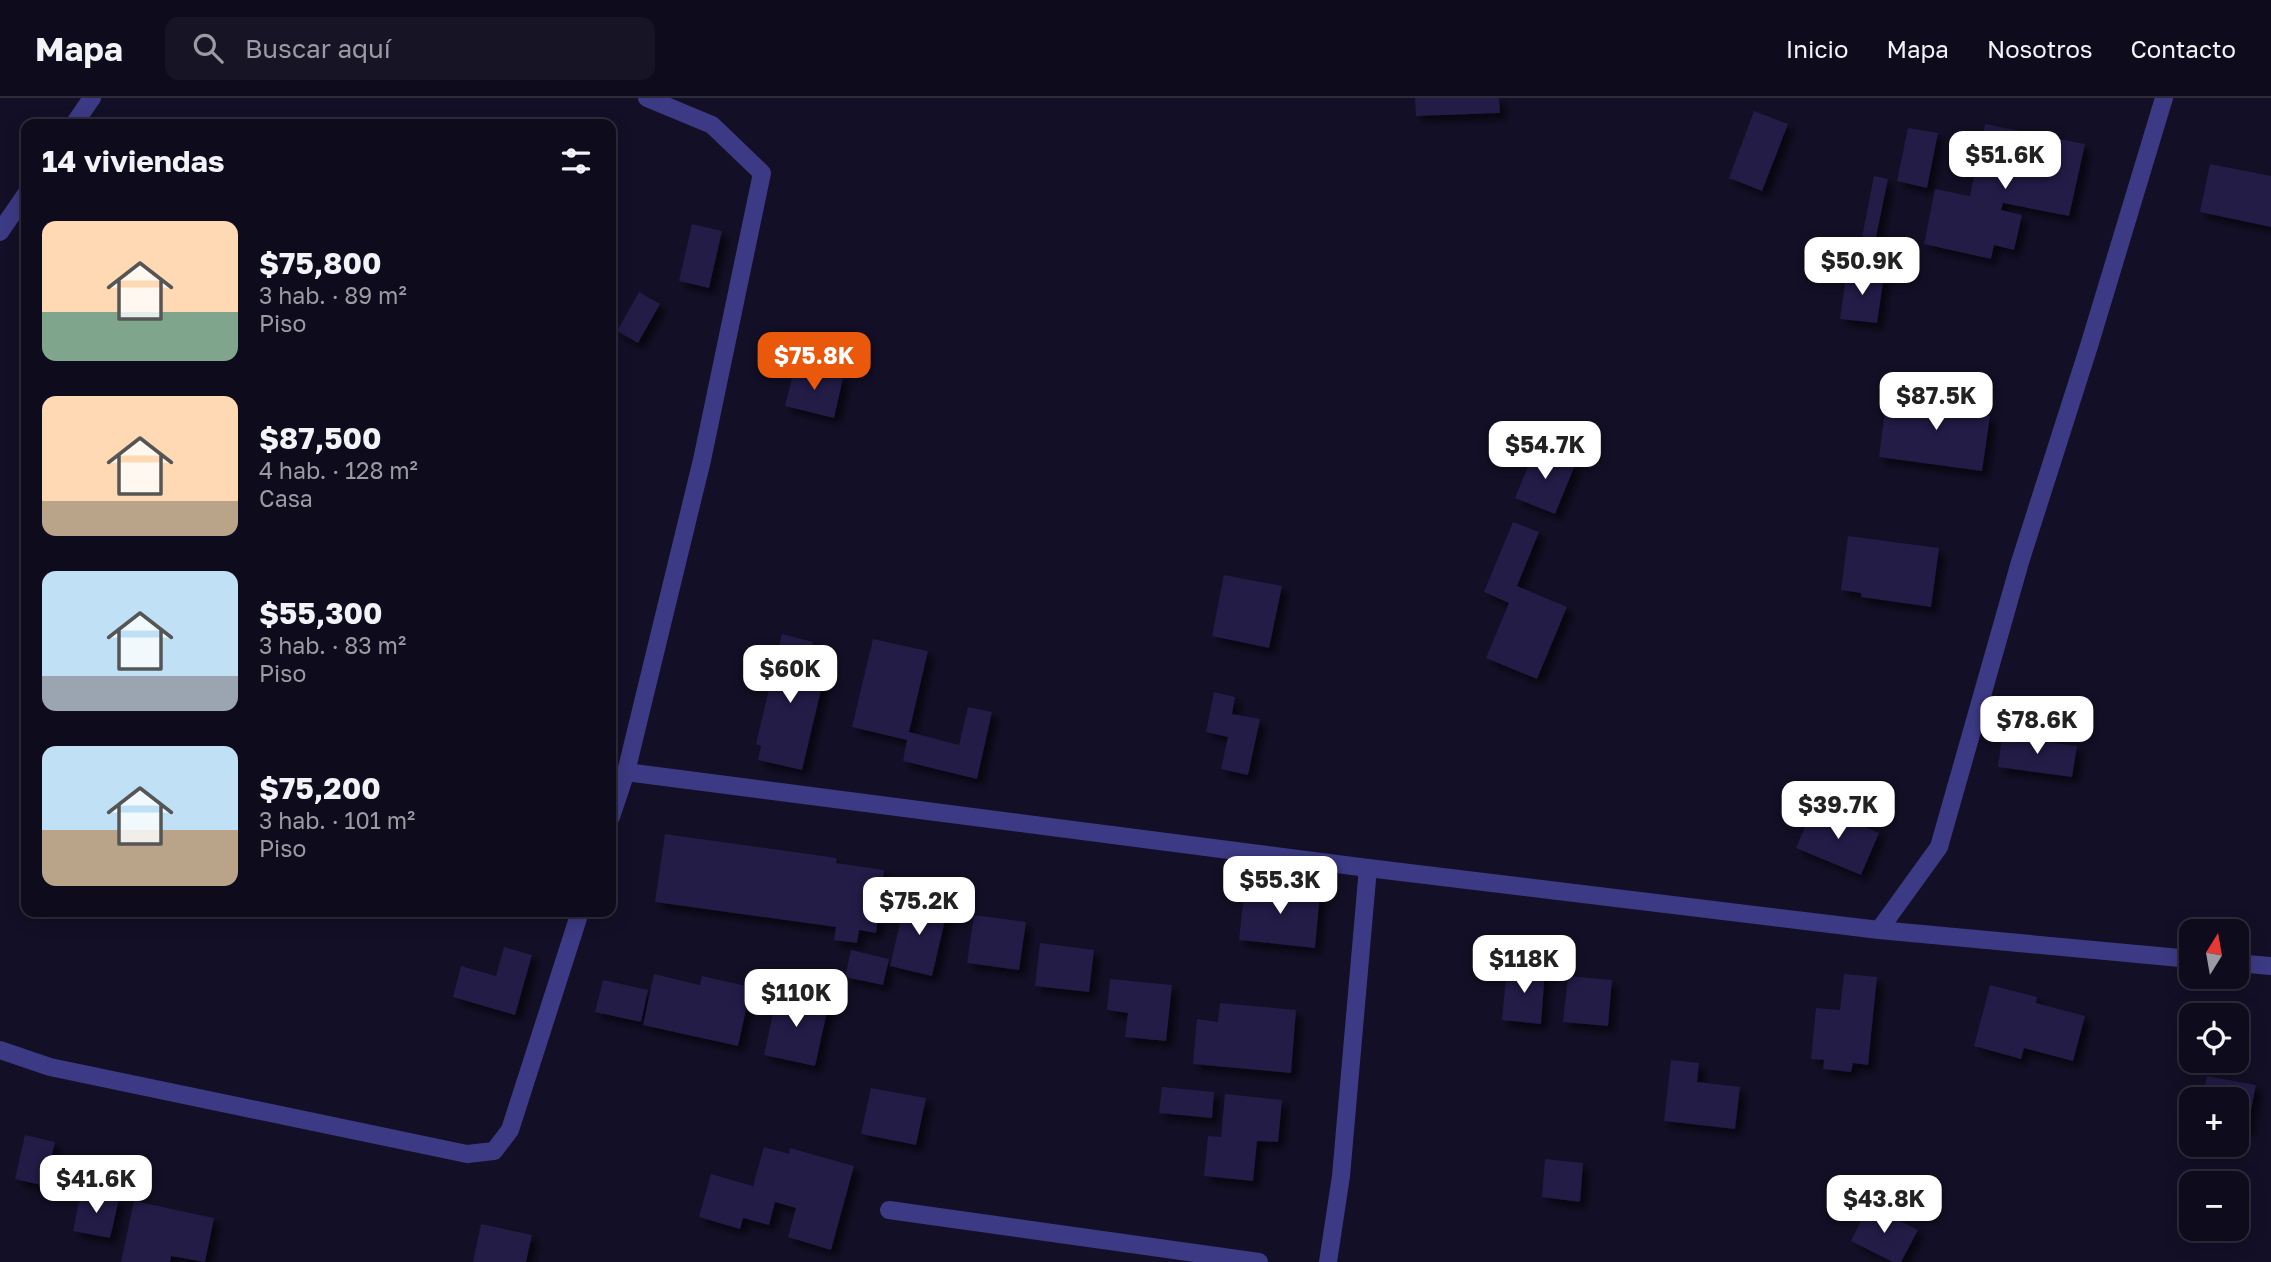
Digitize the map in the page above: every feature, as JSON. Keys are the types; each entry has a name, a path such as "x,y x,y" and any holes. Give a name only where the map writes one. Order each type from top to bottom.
{"street":[{"path":"77,119 92,98"},
{"path":"616,801 702,460 762,173 712,125 647,98"},
{"path":"1879,930 1939,847 2020,562 2164,98"},
{"path":"0,232 21,201"},
{"path":"625,772 1368,868 1879,930 2179,958"},
{"path":"1328,1262 1341,1176 1368,868"},
{"path":"0,1050 50,1067 467,1154 494,1150 509,1130 578,917"},
{"path":"2249,964 2271,966"},
{"path":"889,1210 1259,1262"}],"building":[{"path":"1415,98 1499,98 1500,113 1416,116"},
{"path":"1754,111 1788,124 1762,191 1729,178"},
{"path":"1985,124 2085,144 2069,216 2003,203 2001,210 2022,215 2014,250 1994,245 1991,259 1924,244 1935,189 1970,196"},
{"path":"1908,128 1938,133 1927,188 1897,181"},
{"path":"2210,164 2271,176 2271,227 2200,212"},
{"path":"1874,176 1888,179 1872,256 1859,253"},
{"path":"692,224 722,231 709,288 679,281"},
{"path":"1847,270 1884,275 1877,323 1840,319"},
{"path":"639,292 660,304 638,343 617,331"},
{"path":"795,367 843,378 834,418 785,406"},
{"path":"1913,392 1976,401 1975,413 1990,416 1982,471 1879,457 1886,403 1912,406"},
{"path":"1536,448 1575,465 1555,514 1515,498"},
{"path":"1513,522 1539,532 1517,586 1567,607 1537,679 1486,658 1509,603 1484,592"},
{"path":"1848,536 1939,548 1931,607 1861,597 1861,593 1841,590"},
{"path":"1224,575 1282,586 1269,648 1212,636"},
{"path":"782,634 813,642 807,668 825,673 802,770 758,760 761,746 756,744"},
{"path":"873,639 928,651 909,732 959,745 968,707 992,712 977,779 903,761 907,740 852,727"},
{"path":"1214,692 1235,697 1232,714 1260,719 1248,775 1221,769 1228,737 1206,732"},
{"path":"2002,736 2077,746 2072,777 1998,767"},
{"path":"1814,806 1879,833 1861,875 1796,848"},
{"path":"665,834 837,858 836,863 884,870 876,933 859,930 857,943 834,940 836,927 655,902"},
{"path":"1245,885 1320,892 1315,948 1239,940"},
{"path":"906,898 948,907 932,976 890,966"},
{"path":"974,915 1026,922 1019,970 967,963"},
{"path":"1040,943 1094,950 1089,992 1035,986"},
{"path":"504,947 532,955 515,1015 453,997 461,966 496,976"},
{"path":"851,950 889,959 883,985 845,977"},
{"path":"1507,966 1545,970 1541,1024 1502,1020"},
{"path":"654,974 700,985 702,976 751,987 738,1046 643,1025"},
{"path":"1844,974 1877,977 1868,1065 1853,1063 1851,1072 1823,1069 1824,1060 1811,1059 1816,1008 1840,1010"},
{"path":"1568,976 1612,980 1608,1026 1563,1022"},
{"path":"1110,979 1172,985 1166,1041 1125,1037 1128,1013 1107,1010"},
{"path":"603,980 648,990 641,1022 595,1012"},
{"path":"1990,985 2037,997 2036,1003 2085,1016 2073,1061 2024,1048 2021,1059 1974,1046"},
{"path":"778,991 829,1003 815,1066 764,1055"},
{"path":"1220,1003 1296,1010 1291,1073 1193,1064 1197,1019 1218,1022"},
{"path":"1671,1060 1699,1063 1697,1082 1740,1087 1735,1129 1664,1121"},
{"path":"2207,1076 2256,1085 2249,1120 2249,1087 2205,1087"},
{"path":"1162,1087 1214,1092 1212,1118 1159,1113"},
{"path":"871,1088 926,1098 916,1145 861,1134"},
{"path":"1225,1094 1282,1100 1278,1142 1257,1141 1253,1181 1204,1176 1208,1136 1221,1137"},
{"path":"25,1135 55,1142 45,1186 15,1179"},
{"path":"764,1147 789,1154 790,1148 854,1166 831,1250 788,1237 796,1208 775,1202 769,1225 743,1218 740,1229 699,1217 711,1174 753,1186"},
{"path":"1545,1159 1583,1163 1580,1202 1542,1197"},
{"path":"81,1191 119,1199 110,1238 73,1231"},
{"path":"134,1201 214,1218 205,1262 171,1256 170,1262 121,1262"},
{"path":"1869,1205 1918,1230 1901,1262 1893,1262 1851,1241"},
{"path":"481,1224 532,1235 526,1262 473,1262"}]}
